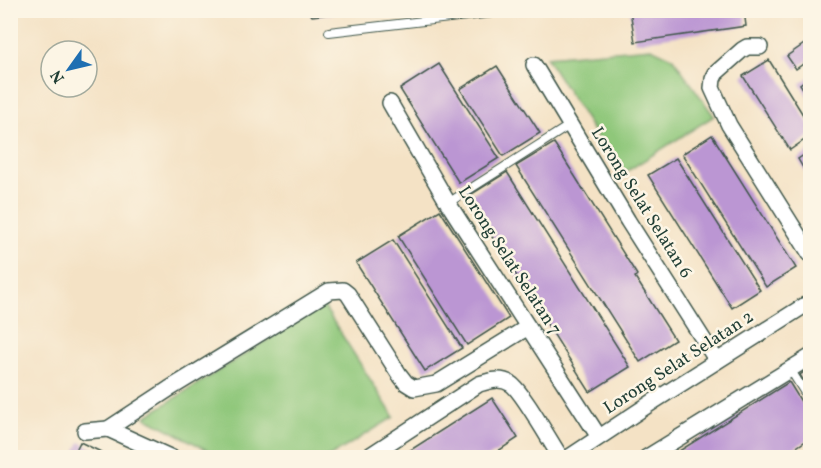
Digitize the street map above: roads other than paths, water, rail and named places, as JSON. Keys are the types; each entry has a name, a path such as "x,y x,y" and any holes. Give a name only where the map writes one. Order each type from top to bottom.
{"street":[{"path":"760,47 747,47 742,50 716,73 712,88 729,125 810,254"},
{"name":"Lorong Selat Selatan 6","path":"534,65 717,361"},
{"name":"Lorong Selat Selatan 7","path":"390,103 448,204 599,437"},
{"path":"85,431 108,429 329,291 337,289 348,294 399,374 414,388 436,384 528,327"},
{"name":"Lorong Selat Selatan 2","path":"568,458 586,452 599,437 810,302"},
{"path":"646,458 810,357"},
{"path":"366,458 479,384 492,380 511,384 521,395 561,458"},
{"path":"108,429 172,458"}],"lane":[{"path":"329,32 516,10"},
{"path":"448,204 570,124"},
{"path":"790,369 810,401"}]}
